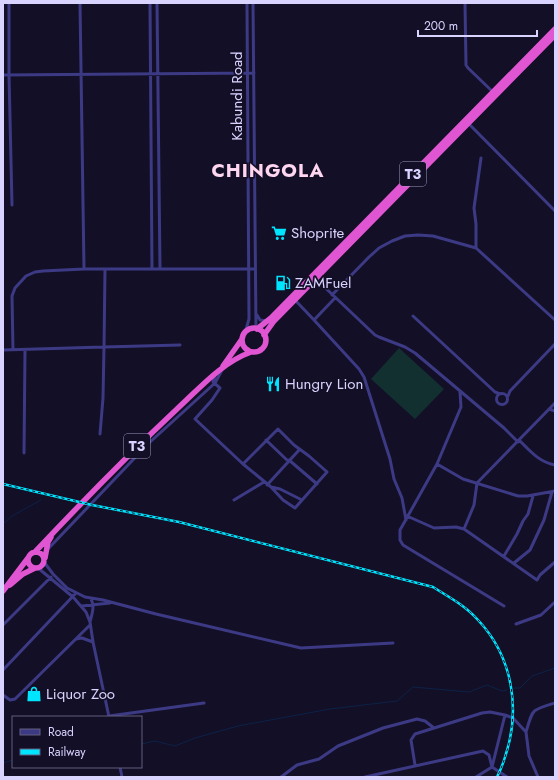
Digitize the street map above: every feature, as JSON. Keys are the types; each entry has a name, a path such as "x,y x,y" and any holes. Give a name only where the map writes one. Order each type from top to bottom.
{"highway":[{"name":"T3","path":"223,367 245,333 251,329 256,329 268,321 314,278 494,93 554,34"},
{"name":"T3","path":"3,591 30,554 35,552 146,438 215,373 244,354 259,350 264,346 264,335 274,321 296,300 314,278"},
{"path":"256,329 261,331 264,335"},
{"path":"242,339 244,347 251,352"},
{"name":"T3","path":"3,591 23,574 43,565 48,542 56,529"},
{"path":"35,552 40,552 45,558"},
{"path":"28,557 30,565 36,568"}],"street":[{"path":"9,3 12,205"},
{"path":"80,3 84,269"},
{"path":"150,3 152,269"},
{"path":"157,3 160,268"},
{"name":"Kabundi Road","path":"245,333 249,319 247,3"},
{"name":"Kabundi Road","path":"253,3 256,329"},
{"path":"465,3 466,65 494,93"},
{"path":"3,75 254,73"},
{"path":"466,122 555,211"},
{"path":"248,136 254,136"},
{"path":"151,137 159,137"},
{"path":"476,248 474,208 481,158"},
{"path":"151,205 159,204"},
{"path":"332,295 379,248 398,238 418,235 434,236 476,248 555,320"},
{"path":"13,350 12,296 15,288 20,282 26,276 35,272 84,269 255,269"},
{"path":"100,434 103,398 105,269"},
{"path":"314,278 375,335 415,353 533,454 542,461 555,464"},
{"path":"314,320 335,298"},
{"path":"296,300 359,369 364,377 390,459 394,479 402,498 407,517"},
{"path":"256,314 260,320 268,321"},
{"path":"413,316 495,392 499,403 504,404 508,401 510,391 555,344"},
{"path":"3,350 180,345"},
{"path":"24,453 25,350"},
{"path":"109,716 90,623 86,612 82,606 52,576 45,558 149,443 215,383 223,367"},
{"path":"215,373 213,382 220,388 212,400 194,419 265,484 280,489 302,500"},
{"path":"497,398 502,393 510,391"},
{"path":"460,392 461,407 437,464 399,533 403,545 504,606"},
{"path":"495,392 508,396"},
{"path":"464,529 474,505 477,483 555,403"},
{"path":"549,409 555,411"},
{"path":"243,464 266,440 277,430 280,430 294,445 310,456 326,471 326,474 296,507 283,500 271,487"},
{"path":"266,440 317,484"},
{"path":"234,500 265,484 300,449"},
{"path":"437,464 458,477 518,496 533,496 553,492 544,520 530,550 514,563"},
{"path":"504,556 528,514 533,496"},
{"path":"407,517 434,528 464,529 537,580 540,575 555,562"},
{"path":"36,568 52,576 67,588 91,599 103,600 301,648 393,643"},
{"path":"3,625 52,576"},
{"path":"3,670 76,593"},
{"path":"3,695 10,700 15,699 76,639 90,623 93,610 91,599"},
{"path":"516,624 541,615 555,602"},
{"path":"82,606 111,603"},
{"path":"93,610 101,604"},
{"path":"76,639 82,638 93,642"},
{"path":"116,716 204,703"},
{"path":"538,777 529,756 526,732 531,716 536,708 555,703"},
{"path":"415,765 412,740 415,734 482,713 497,713 513,718 526,732"},
{"path":"476,777 492,768 505,715"},
{"path":"281,777 297,765 319,759 338,746 383,728 417,719 425,721 434,728"},
{"path":"366,777 482,751 489,755 492,768 507,777"}],"green space":[{"path":"399,348 444,389 415,419 371,379"}],"waterway":[{"path":"3,524 12,516 41,500"},
{"path":"514,688 520,688 532,676 555,668"},
{"path":"142,744 155,741 175,746 195,738 238,726 330,709 397,701 413,687 469,692 487,685 502,691 507,690"},
{"path":"3,763 12,760"}],"railway":[{"path":"3,484 92,505 179,522 433,587 463,606 478,620 490,635 499,650 506,667 511,685 513,703 512,721 510,739 497,777"}],"place":[{"name":"Shoprite","path":"279,233"},
{"name":"ZAMFuel","path":"283,283"},
{"name":"Hungry Lion","path":"273,384"},
{"name":"Liquor Zoo","path":"34,694"}],"district":[{"name":"CHINGOLA","path":"268,170"}]}
